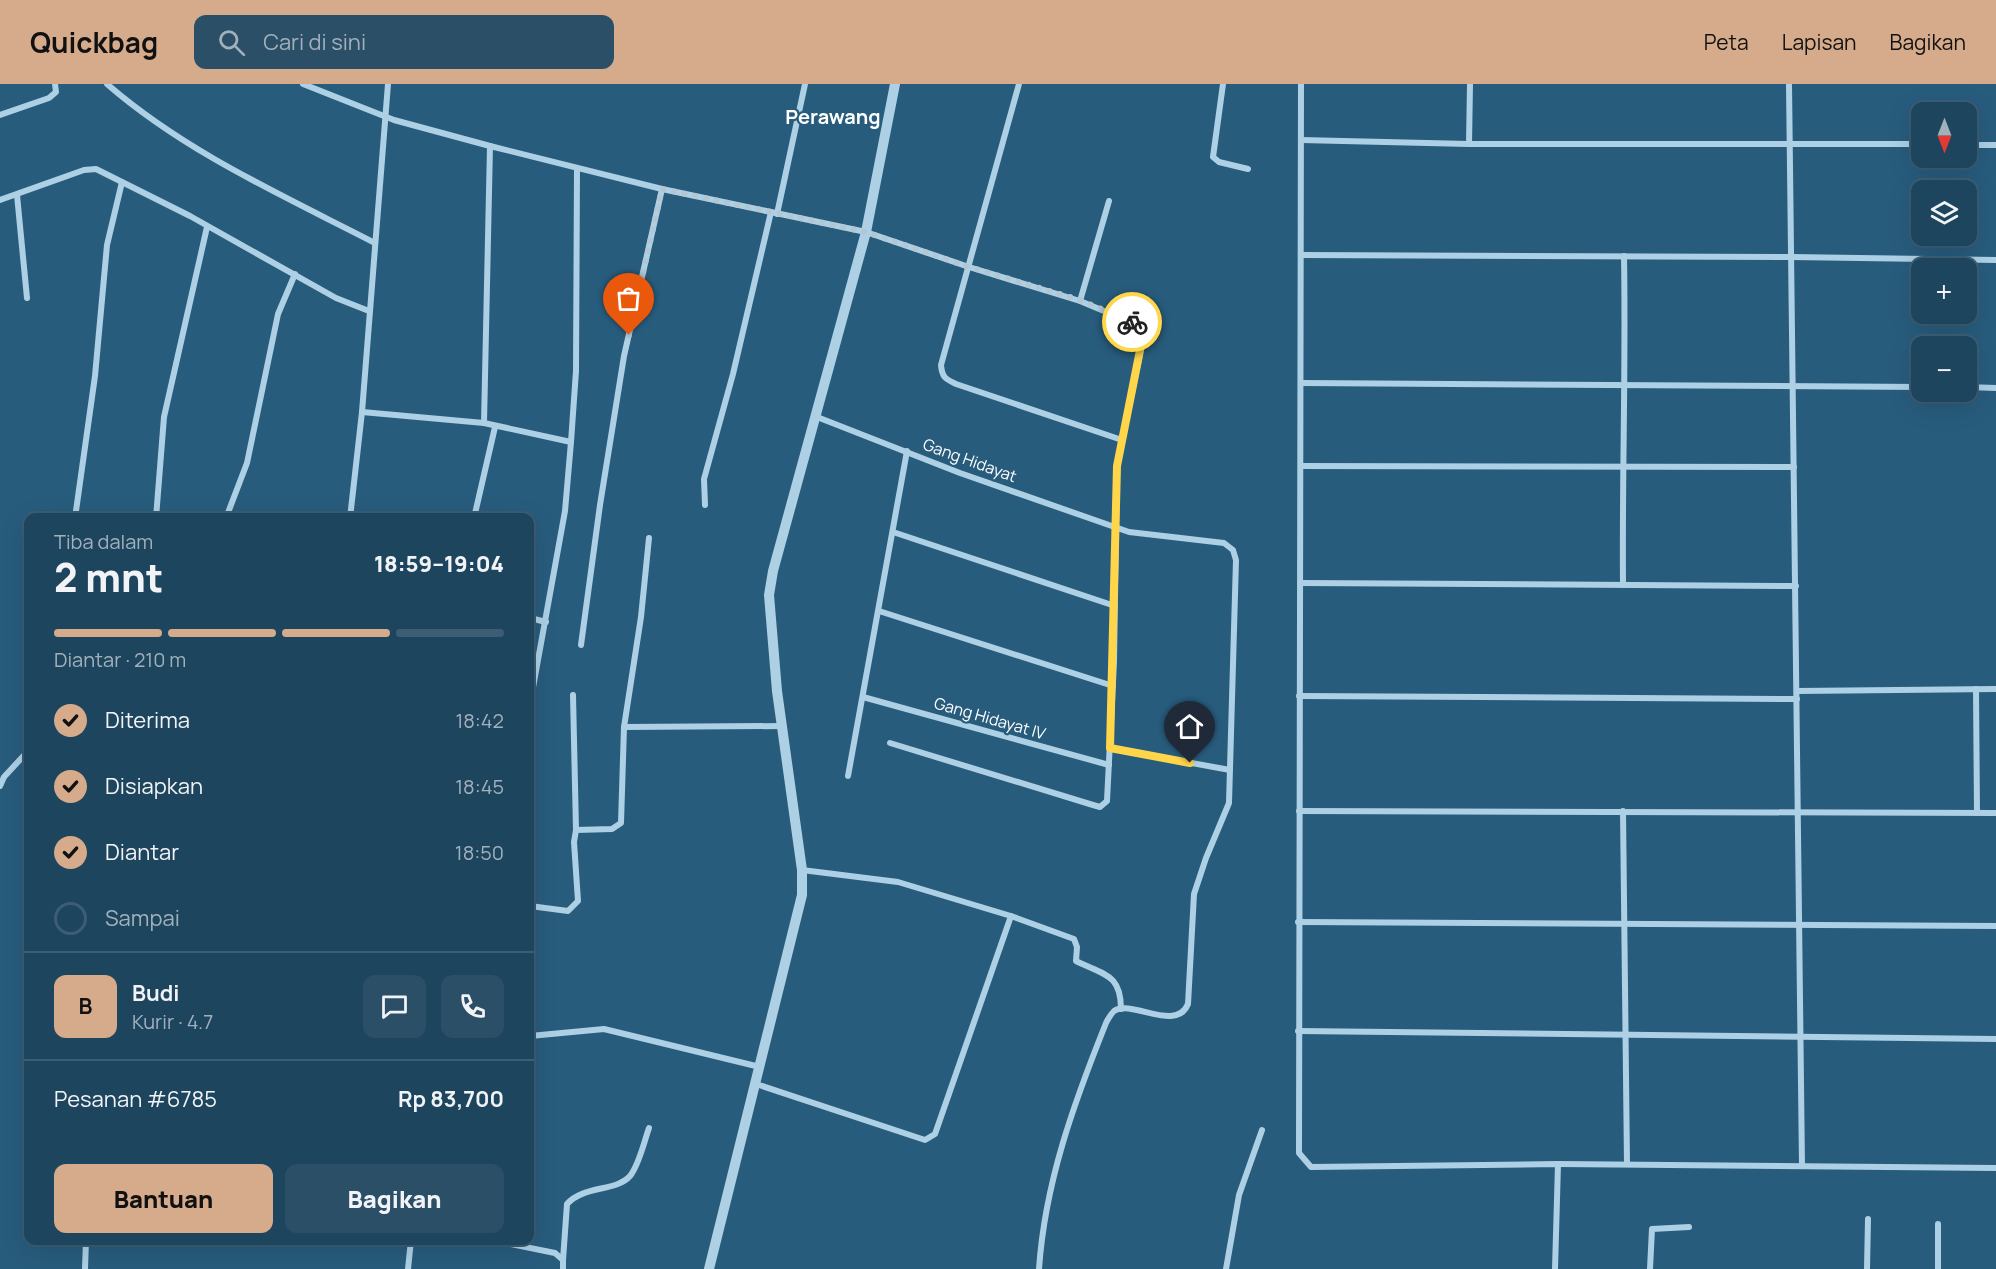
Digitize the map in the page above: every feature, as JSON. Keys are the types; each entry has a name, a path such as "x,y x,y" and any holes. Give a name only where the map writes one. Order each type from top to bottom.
{"street":[{"path":"0,115 48,98 56,92 55,84"},
{"path":"107,84 138,111 247,177 375,243"},
{"path":"303,84 386,117 577,169 866,232 969,267 1080,300 1142,328 1143,340 1117,466 1113,687 1108,799 1100,807 890,743"},
{"path":"351,513 362,412 388,84"},
{"path":"705,505 704,479 733,374 806,84"},
{"path":"709,1269 802,895 802,870 782,726 770,595 773,571 866,232 895,84"},
{"path":"1019,84 941,365 945,380 1122,440"},
{"path":"1222,84 1213,157 1219,162 1248,169"},
{"path":"1301,84 1299,1153 1308,1165 1627,1164 1996,1168"},
{"path":"1469,144 1470,84"},
{"path":"1789,84 1802,1166"},
{"path":"1301,140 1469,144 1789,142 1911,144"},
{"path":"1977,145 1996,145"},
{"path":"483,423 490,146"},
{"path":"0,200 84,170 96,169 336,298 369,311"},
{"path":"534,684 565,511 572,442 576,371 577,169"},
{"path":"76,513 95,376 107,245 122,182"},
{"path":"581,645 600,505 624,356 662,189"},
{"path":"17,195 27,298"},
{"path":"1080,300 1109,201"},
{"path":"156,513 164,417 207,227"},
{"path":"1301,255 1996,260"},
{"path":"1623,585 1622,467 1626,384 1624,256"},
{"path":"227,513 247,463 278,314 295,274"},
{"path":"1301,383 1793,384 1911,387"},
{"path":"1977,387 1996,388"},
{"path":"362,412 483,423 572,442"},
{"name":"Gang Hidayat","path":"817,417 960,473 1116,525 1129,532 1224,543 1233,550 1236,560 1230,770"},
{"path":"475,513 495,427"},
{"path":"848,776 907,451"},
{"path":"1301,466 1794,467"},
{"path":"893,532 1114,606"},
{"path":"576,830 612,829 621,823 624,727 641,617 649,538"},
{"path":"1300,583 1796,586"},
{"path":"879,611 1113,687"},
{"path":"534,619 546,622"},
{"path":"1976,689 1977,813"},
{"path":"1299,696 1797,695 1996,689"},
{"path":"534,907 568,911 578,901 574,842 576,830 573,695"},
{"name":"Gang Hidayat IV","path":"863,697 1109,765"},
{"path":"624,727 782,726"},
{"path":"1039,1269 1042,1223 1064,1133 1106,1023 1113,1012 1120,1009 1169,1016 1185,1010 1194,894 1229,803 1230,770 1110,748"},
{"path":"0,786 4,777 24,756"},
{"path":"1299,811 1996,813"},
{"path":"1623,811 1627,1164"},
{"path":"802,870 898,882 1011,916 1074,939 1077,946 1076,961 1116,981 1120,992 1120,1009"},
{"path":"756,1084 925,1140 930,1139 934,1134 1011,916"},
{"path":"1298,922 1996,926"},
{"path":"534,1035 604,1029 760,1067"},
{"path":"1298,1031 1996,1039"},
{"path":"563,1269 567,1204 580,1193 622,1182 630,1176 649,1128"},
{"path":"1226,1269 1239,1196 1262,1130"},
{"path":"1555,1269 1558,1164"},
{"path":"1868,1219 1868,1269"},
{"path":"1938,1224 1938,1269"},
{"path":"1650,1269 1652,1229 1689,1227"},
{"path":"85,1269 86,1245"},
{"path":"408,1269 410,1245"},
{"path":"516,1245 555,1253 563,1260"}],"way so far":[{"path":"629,335 662,189 866,232 969,267 1080,300 1132,322"}],"district":[{"name":"Perawang","path":"833,116"}],"route":[{"path":"1132,322 1142,328 1143,340 1117,466 1114,662 1110,748 1190,763"}]}
